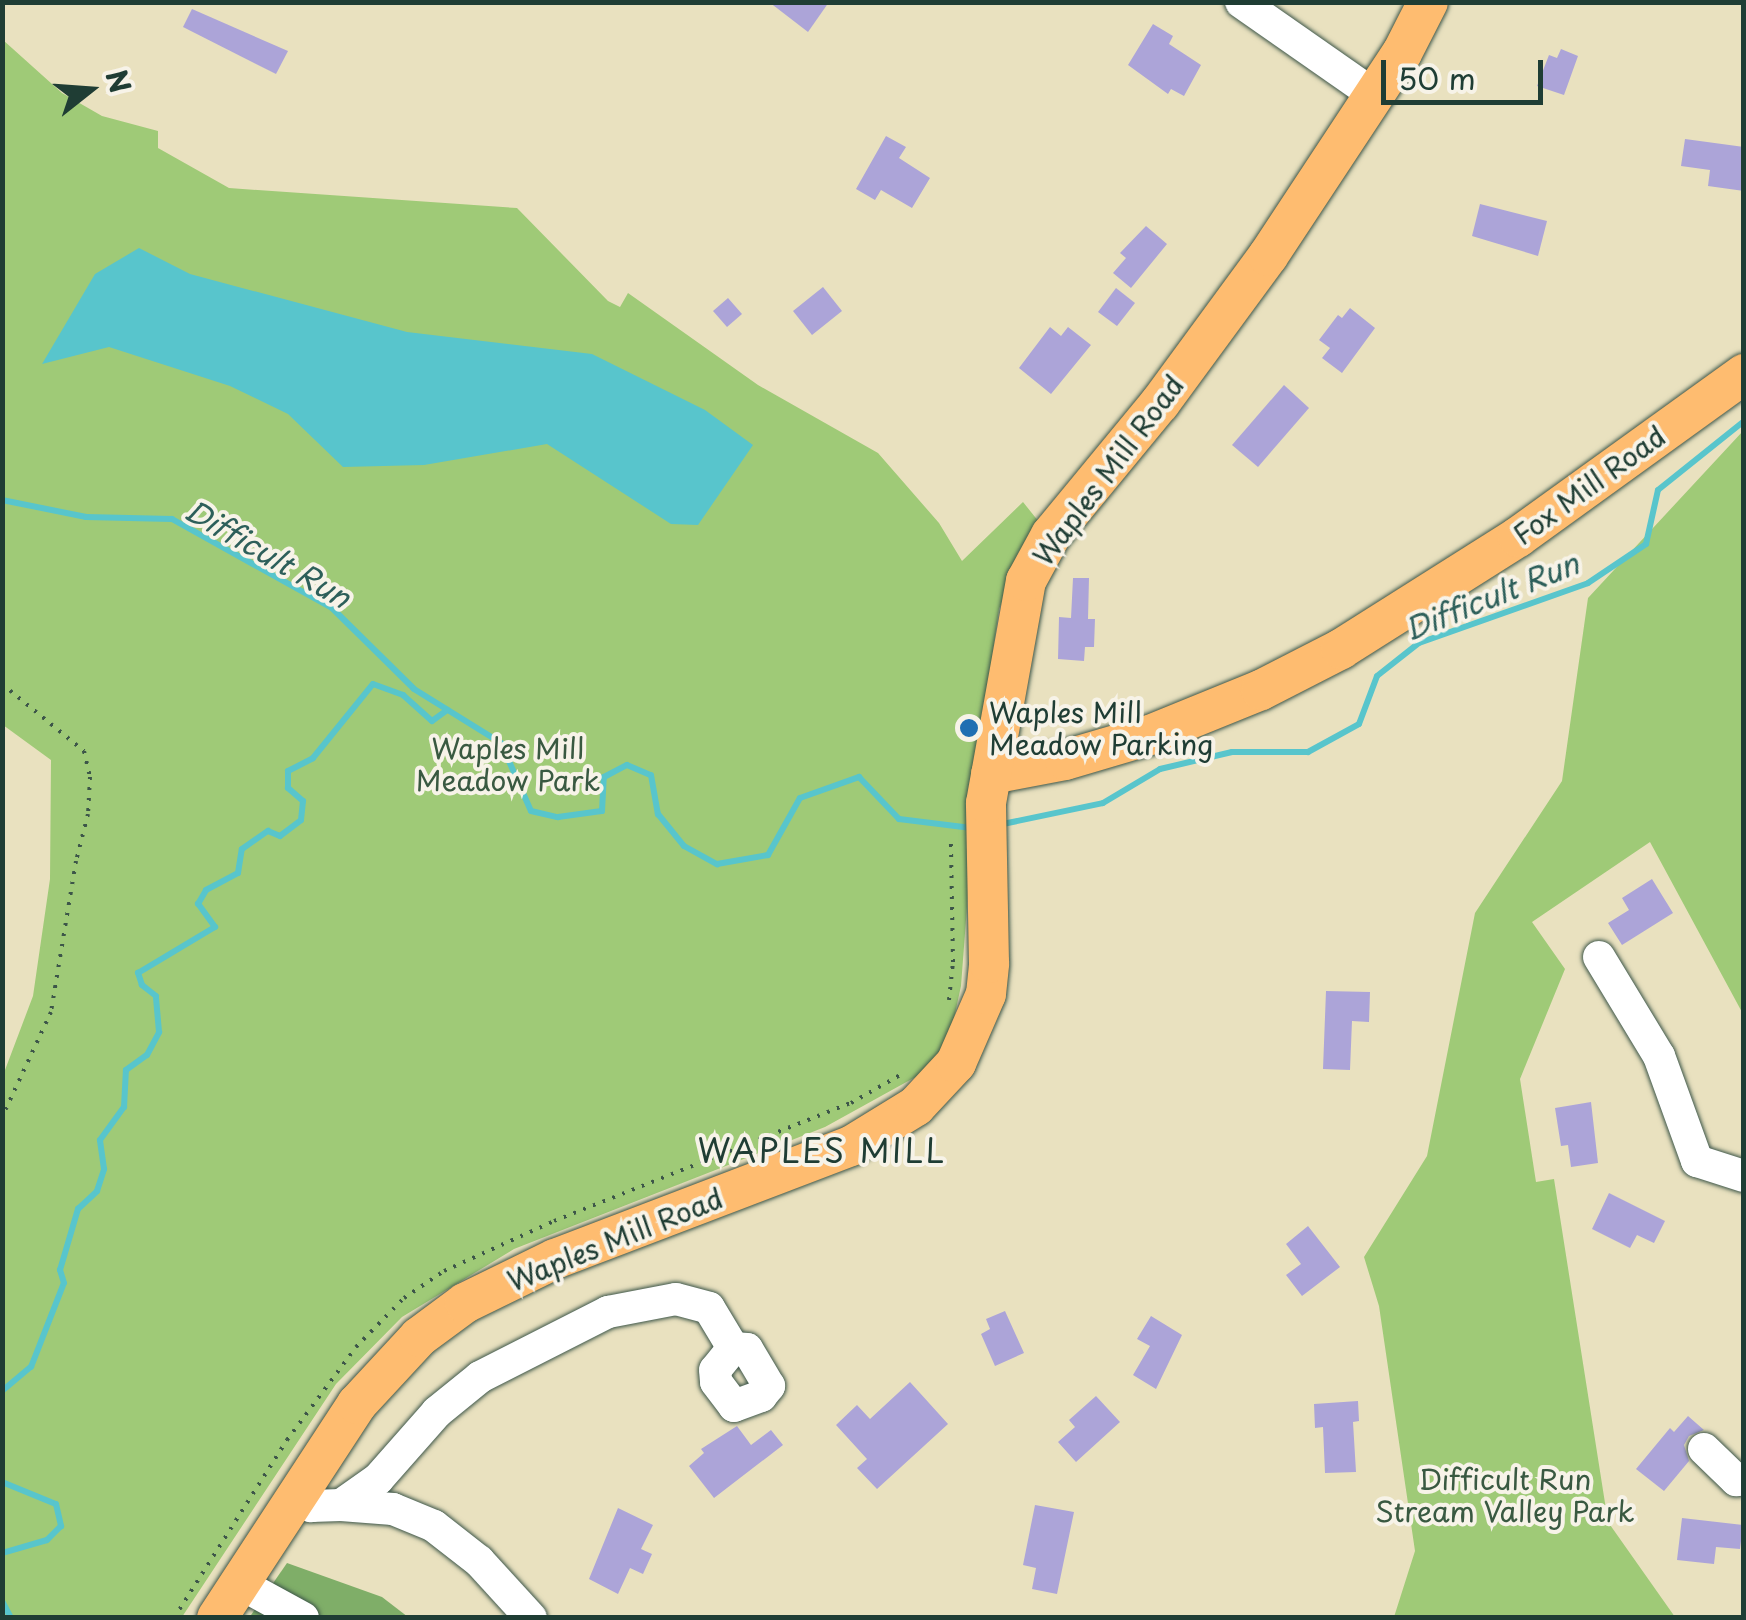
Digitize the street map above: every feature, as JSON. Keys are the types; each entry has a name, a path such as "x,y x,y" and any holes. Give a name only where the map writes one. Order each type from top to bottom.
{"main road":[{"name":"Waples Mill Road","path":"217,1618 376,1380 419,1337 465,1303 554,1259 851,1146 897,1119 933,1090 970,1038 986,994 990,963 985,847 989,789 1016,613 1038,555 1160,403 1268,256 1374,94 1428,2"},
{"name":"Fox Mill Road","path":"989,789 1065,760 1150,735 1261,690 1342,649 1518,537 1744,374"}],"street":[{"path":"1241,2 1374,94"},
{"path":"1599,957 1659,1056 1697,1160 1744,1176"},
{"path":"342,1506 378,1479 437,1412 470,1385 580,1324 650,1302 676,1299 709,1308 734,1348"},
{"path":"1704,1449 1736,1480 1744,1479"},
{"path":"292,1501 310,1506 393,1509 434,1526 479,1561 530,1618"},
{"path":"239,1583 303,1618"}],"path":[{"path":"2,684 84,751 90,777 88,814 76,861 52,1012 2,1117"}],"green space":[{"name":"Waples Mill Meadow Park","path":"3,40 62,93 102,116 158,131 158,148 229,188 517,208 608,301 620,307 628,293 758,385 878,453 939,523 962,561 1023,502 1043,527 1017,566 999,609 979,748 961,986 951,1032 930,1069 825,1127 514,1249 402,1317 336,1384 182,1617 3,1617 2,1078 33,996 50,879 51,760 3,725"},
{"name":"Difficult Run Stream Valley Park","path":"1743,431 1743,1014 1650,842 1532,922 1565,969 1520,1079 1536,1182 1554,1179 1608,1522 1675,1617 1394,1617 1415,1551 1379,1306 1364,1257 1427,1156 1475,913 1562,781 1588,598"},
{"path":"287,1563 382,1597 408,1617 249,1618"}],"water":[{"path":"139,248 190,274 407,332 592,354 705,410 753,445 698,525 671,524 547,444 424,465 343,467 288,414 230,386 109,347 42,364 95,274"}],"building":[{"path":"769,2 829,2 808,32"},
{"path":"192,9 288,51 276,74 183,27"},
{"path":"1153,24 1173,36 1169,44 1201,65 1184,96 1171,89 1168,94 1128,65"},
{"path":"1561,49 1578,56 1564,95 1537,86 1549,55 1557,58"},
{"path":"886,136 906,147 899,158 930,178 912,208 881,190 875,200 856,189"},
{"path":"1685,139 1744,147 1744,191 1708,186 1710,170 1681,166"},
{"path":"1480,204 1547,221 1538,256 1472,236"},
{"path":"1146,226 1167,244 1131,288 1113,273 1126,258 1120,253"},
{"path":"823,287 842,311 812,335 793,311"},
{"path":"1116,288 1135,303 1117,326 1098,312"},
{"path":"728,298 742,314 727,327 713,311"},
{"path":"1350,308 1375,328 1342,373 1322,358 1330,348 1319,340 1338,315 1342,318"},
{"path":"1050,327 1061,336 1068,327 1091,345 1051,394 1019,368"},
{"path":"1284,385 1309,408 1258,467 1232,445"},
{"path":"1073,578 1089,578 1088,619 1095,619 1094,647 1085,647 1084,661 1058,659 1059,617 1071,618"},
{"path":"1652,879 1673,913 1622,945 1608,923 1629,910 1622,898"},
{"path":"1326,991 1370,992 1369,1022 1352,1021 1350,1070 1323,1069"},
{"path":"1591,1102 1598,1163 1571,1167 1568,1145 1561,1146 1555,1108"},
{"path":"1609,1193 1665,1221 1654,1243 1637,1235 1630,1248 1592,1229"},
{"path":"1308,1226 1340,1267 1302,1296 1286,1275 1301,1264 1286,1244"},
{"path":"1005,1311 1024,1353 995,1366 981,1334 990,1329 986,1319"},
{"path":"1151,1316 1182,1335 1156,1389 1133,1375 1150,1346 1137,1339"},
{"path":"910,1382 948,1424 877,1489 857,1468 867,1459 836,1425 857,1405 870,1419"},
{"path":"1096,1396 1120,1422 1076,1462 1058,1442 1075,1427 1069,1420"},
{"path":"1358,1401 1359,1421 1353,1422 1356,1472 1325,1473 1323,1427 1315,1428 1314,1404"},
{"path":"1688,1416 1704,1430 1689,1436 1684,1445 1689,1461 1664,1491 1636,1469 1670,1428 1674,1432"},
{"path":"737,1426 751,1445 771,1430 783,1445 714,1498 689,1466 704,1453 701,1449"},
{"path":"1035,1505 1074,1512 1057,1594 1032,1589 1036,1568 1023,1565"},
{"path":"618,1508 653,1525 641,1549 652,1554 643,1574 630,1568 618,1594 589,1579"},
{"path":"1682,1518 1743,1525 1740,1549 1716,1547 1714,1564 1677,1560"}],"waterway":[{"name":"Difficult Run","path":"998,825 1103,803 1160,769 1232,752 1308,752 1359,724 1377,676 1419,643 1588,583 1646,544 1658,490 1744,421"},
{"name":"Difficult Run","path":"2,500 86,517 172,519 332,608 414,689 501,743 531,811 558,817 602,811 604,777 627,765 651,775 658,814 684,846 717,864 768,855 800,798 859,777 899,819 971,828"},
{"path":"2,1391 31,1367 64,1283 60,1270 78,1209 97,1191 104,1169 100,1140 124,1107 126,1070 147,1055 159,1032 156,996 142,985 138,973 215,927 198,904 206,890 238,873 242,849 268,831 280,836 301,820 303,801 288,788 288,771 313,758 373,684 403,695 432,721 447,710"},
{"path":"2,1482 56,1504 61,1526 47,1540 2,1553"},
{"path":"2,1601 11,1618"}],"place":[{"name":"Waples Mill Meadow Parking","path":"969,728"}],"district":[{"name":"WAPLES MILL","path":"822,1150"}]}
